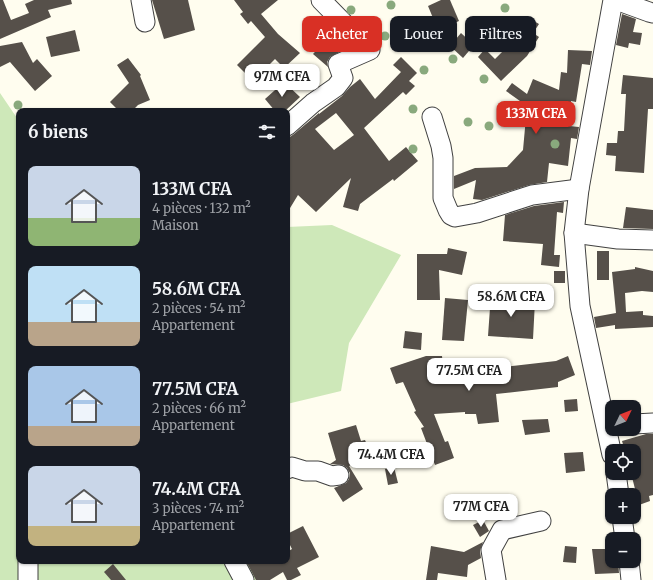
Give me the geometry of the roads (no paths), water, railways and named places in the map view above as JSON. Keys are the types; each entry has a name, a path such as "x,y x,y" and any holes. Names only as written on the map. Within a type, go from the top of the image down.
{"street":[{"path":"142,0 145,22"},
{"path":"290,124 339,83 342,78 338,64 370,50 321,0"},
{"path":"605,409 580,306 574,234 579,189 612,0"},
{"path":"616,0 653,13"},
{"path":"432,117 443,158 443,198 451,215 456,217 477,214 532,195 579,189"},
{"path":"574,234 618,239 653,240"},
{"path":"641,424 653,423"},
{"path":"290,467 305,471 318,471 332,476 338,475"},
{"path":"496,580 491,550 502,530 541,521"},
{"path":"28,564 28,580"},
{"path":"236,564 244,580"},
{"path":"630,568 631,580"}]}
